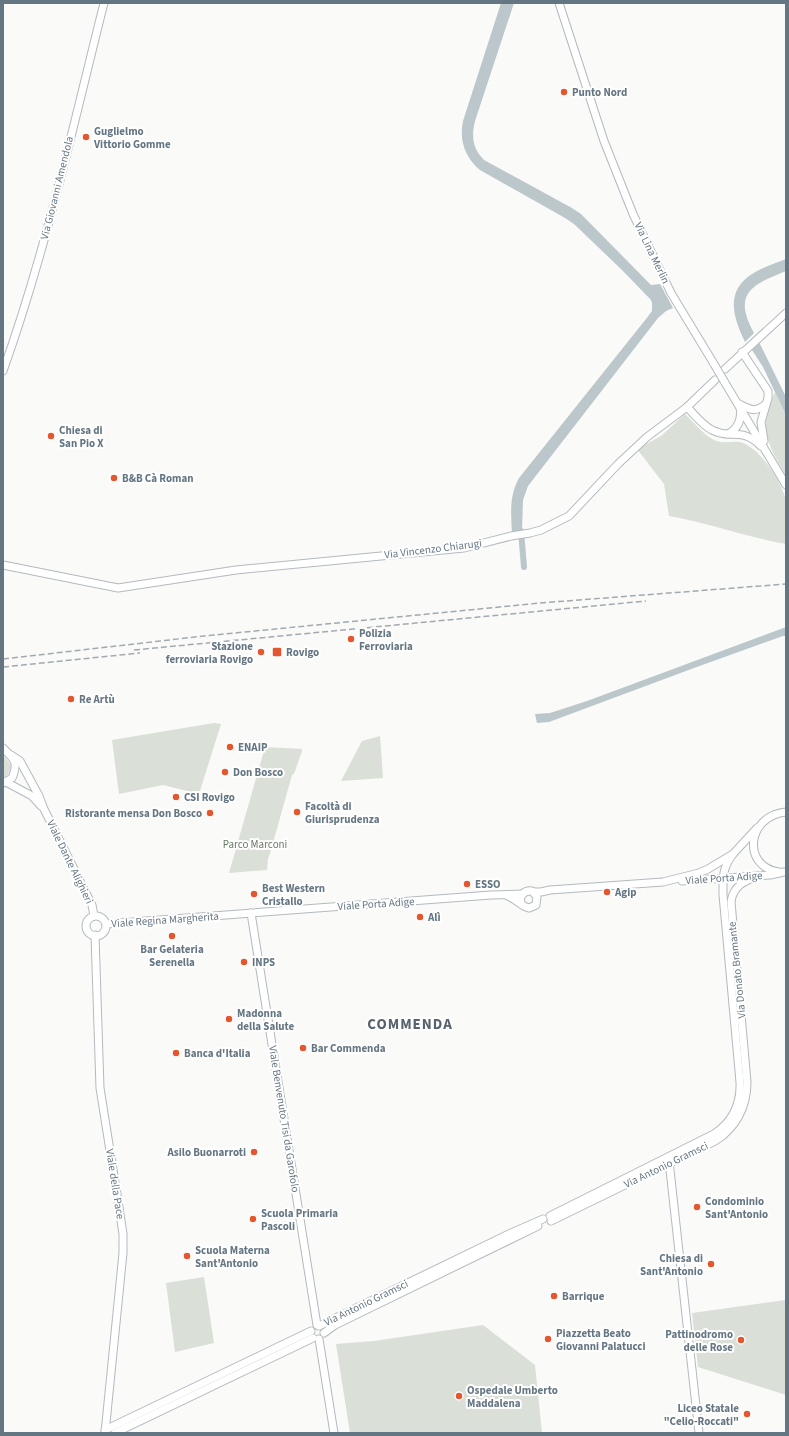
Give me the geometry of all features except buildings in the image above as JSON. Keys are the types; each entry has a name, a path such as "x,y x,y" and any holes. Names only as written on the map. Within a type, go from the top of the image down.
{"street":[{"name":"Via Giovanni Amendola","path":"3,371 29,295 104,3"},
{"name":"Via Lina Merlin","path":"559,3 604,141 633,214 672,293 786,484"},
{"path":"725,369 786,313"},
{"path":"742,352 768,391 768,398 761,422 761,431 769,455"},
{"name":"Via Vincenzo Chiarugi","path":"3,565 118,588 236,570 464,548 511,536 530,533 541,530 569,516 618,464 647,437 687,407 715,380"},
{"path":"728,434 735,430 738,425 740,419 739,404 756,410 761,409 766,404"},
{"path":"687,407 712,431 722,434 739,434 749,436 755,440 769,455"},
{"name":"Viale Dante Alighieri","path":"3,748 10,755 20,761 39,796 92,905 94,916"},
{"path":"5,782 12,778 16,767 16,762 10,755"},
{"path":"5,782 32,796 44,809"},
{"name":"Viale Porta Adige","path":"663,882 699,873 708,869 732,854 760,824 770,817 786,812"},
{"name":"Viale Porta Adige","path":"757,828 754,837 754,847 760,861 771,870 785,872"},
{"path":"722,895 725,865 732,854"},
{"name":"Viale Porta Adige","path":"225,915 502,894 523,894 529,891 541,892 550,890 663,882 713,880 785,872"},
{"name":"Via Donato Bramante","path":"747,1078 730,902 733,892 738,885 758,876"},
{"path":"713,880 722,895"},
{"name":"Viale Porta Adige","path":"502,894 521,903 524,907 529,908 534,906 537,902 555,890"},
{"path":"534,892 537,897 537,902"},
{"path":"521,903 520,900 523,894"},
{"name":"Via Donato Bramante","path":"722,895 740,1082"},
{"name":"Viale Benvenuto Tisi da Garofolo","path":"250,913 318,1325"},
{"name":"Viale Regina Margherita","path":"106,924 225,915"},
{"path":"94,916 100,917 106,924 103,933 98,936 95,936 89,932 86,926 87,921 94,916"},
{"name":"Viale della Pace","path":"95,936 100,1088 123,1234 123,1253 105,1432"},
{"name":"Via Antonio Gramsci","path":"324,1333 342,1321 547,1220 669,1161 719,1139 732,1128 738,1118 745,1101 747,1078"},
{"name":"Via Antonio Gramsci","path":"669,1161 714,1134 725,1125 736,1108 740,1094 740,1082"},
{"path":"669,1161 699,1433"},
{"name":"Via Antonio Gramsci","path":"318,1325 490,1243 547,1220"},
{"path":"115,1433 314,1336 322,1336 324,1333 323,1328 318,1325 312,1327 314,1336 334,1433"},
{"name":"Via Antonio Gramsci","path":"105,1432 314,1336"}],"green space":[{"path":"775,392 786,415 786,476 774,455 767,436 767,416"},
{"path":"685,414 702,431 716,441 740,442 750,447 757,452 770,468 784,493 786,501 786,544 669,516 664,484 637,449 661,436"},
{"path":"214,723 221,724 199,794 163,785 119,794 112,740"},
{"path":"380,736 383,778 341,781 362,741"},
{"name":"Parco Marconi","path":"265,747 302,749 302,751 294,774 292,775 268,859 267,870 229,873"},
{"path":"3,755 11,765 7,775 3,777"},
{"path":"204,1277 214,1343 175,1352 166,1283"},
{"name":"Pattinodromo delle Rose","path":"786,1300 786,1395 698,1367 692,1313"},
{"path":"483,1325 535,1365 542,1433 350,1433 336,1344 374,1341"}],"shaded area":[{"path":"501,3 514,3 475,121 473,137 477,152 484,160 581,214 651,285 660,284 673,308 666,311 658,318 528,486 523,500 522,531 512,534 512,498 519,478 646,319 652,311 652,303 651,300 622,270 574,224 480,170 470,160 464,148 462,135 463,121"},
{"path":"786,259 786,271 755,286 745,299 745,308 754,333 745,342 735,316 734,299 737,291 741,283 753,273"},
{"path":"759,342 786,397 786,415 763,367 752,350"},
{"path":"786,627 786,636 694,668 549,722 537,723 535,714 550,713 587,701"}],"waterway":[{"path":"521,531 524,567"}],"railway":[{"path":"3,659 204,636 540,603 786,584"},
{"path":"134,650 646,601"},
{"path":"3,667 140,653"}],"place":[{"name":"Punto Nord","path":"564,92"},
{"name":"Guglielmo Vittorio Gomme","path":"86,137"},
{"name":"Chiesa di San Pio X","path":"51,436"},
{"name":"B&B Cà Roman","path":"114,478"},
{"name":"Polizia Ferroviaria","path":"351,639"},
{"name":"Stazione ferroviaria Rovigo","path":"261,652"},
{"name":"Rovigo","path":"277,652"},
{"name":"Re Artù","path":"71,699"},
{"name":"ENAIP","path":"230,747"},
{"name":"Don Bosco","path":"225,772"},
{"name":"CSI Rovigo","path":"176,797"},
{"name":"Facoltà di Giurisprudenza","path":"297,812"},
{"name":"Ristorante mensa Don Bosco","path":"210,813"},
{"name":"ESSO","path":"467,884"},
{"name":"Agip","path":"607,892"},
{"name":"Best Western Cristallo","path":"254,894"},
{"name":"Alì","path":"420,917"},
{"name":"Bar Gelateria Serenella","path":"172,936"},
{"name":"INPS","path":"244,962"},
{"name":"Madonna della Salute","path":"229,1019"},
{"name":"Bar Commenda","path":"303,1048"},
{"name":"Banca d'Italia","path":"176,1053"},
{"name":"Asilo Buonarroti","path":"254,1152"},
{"name":"Condominio Sant'Antonio","path":"697,1207"},
{"name":"Scuola Primaria Pascoli","path":"253,1219"},
{"name":"Scuola Materna Sant'Antonio","path":"187,1256"},
{"name":"Chiesa di Sant'Antonio","path":"711,1264"},
{"name":"Barrique","path":"554,1296"},
{"name":"Piazzetta Beato Giovanni Palatucci","path":"548,1339"},
{"name":"Pattinodromo delle Rose","path":"741,1340"},
{"name":"Ospedale Umberto Maddalena","path":"459,1396"},
{"name":"Liceo Statale \"Celio-Roccati\"","path":"747,1414"}],"district":[{"name":"COMMENDA","path":"410,1024"}]}
